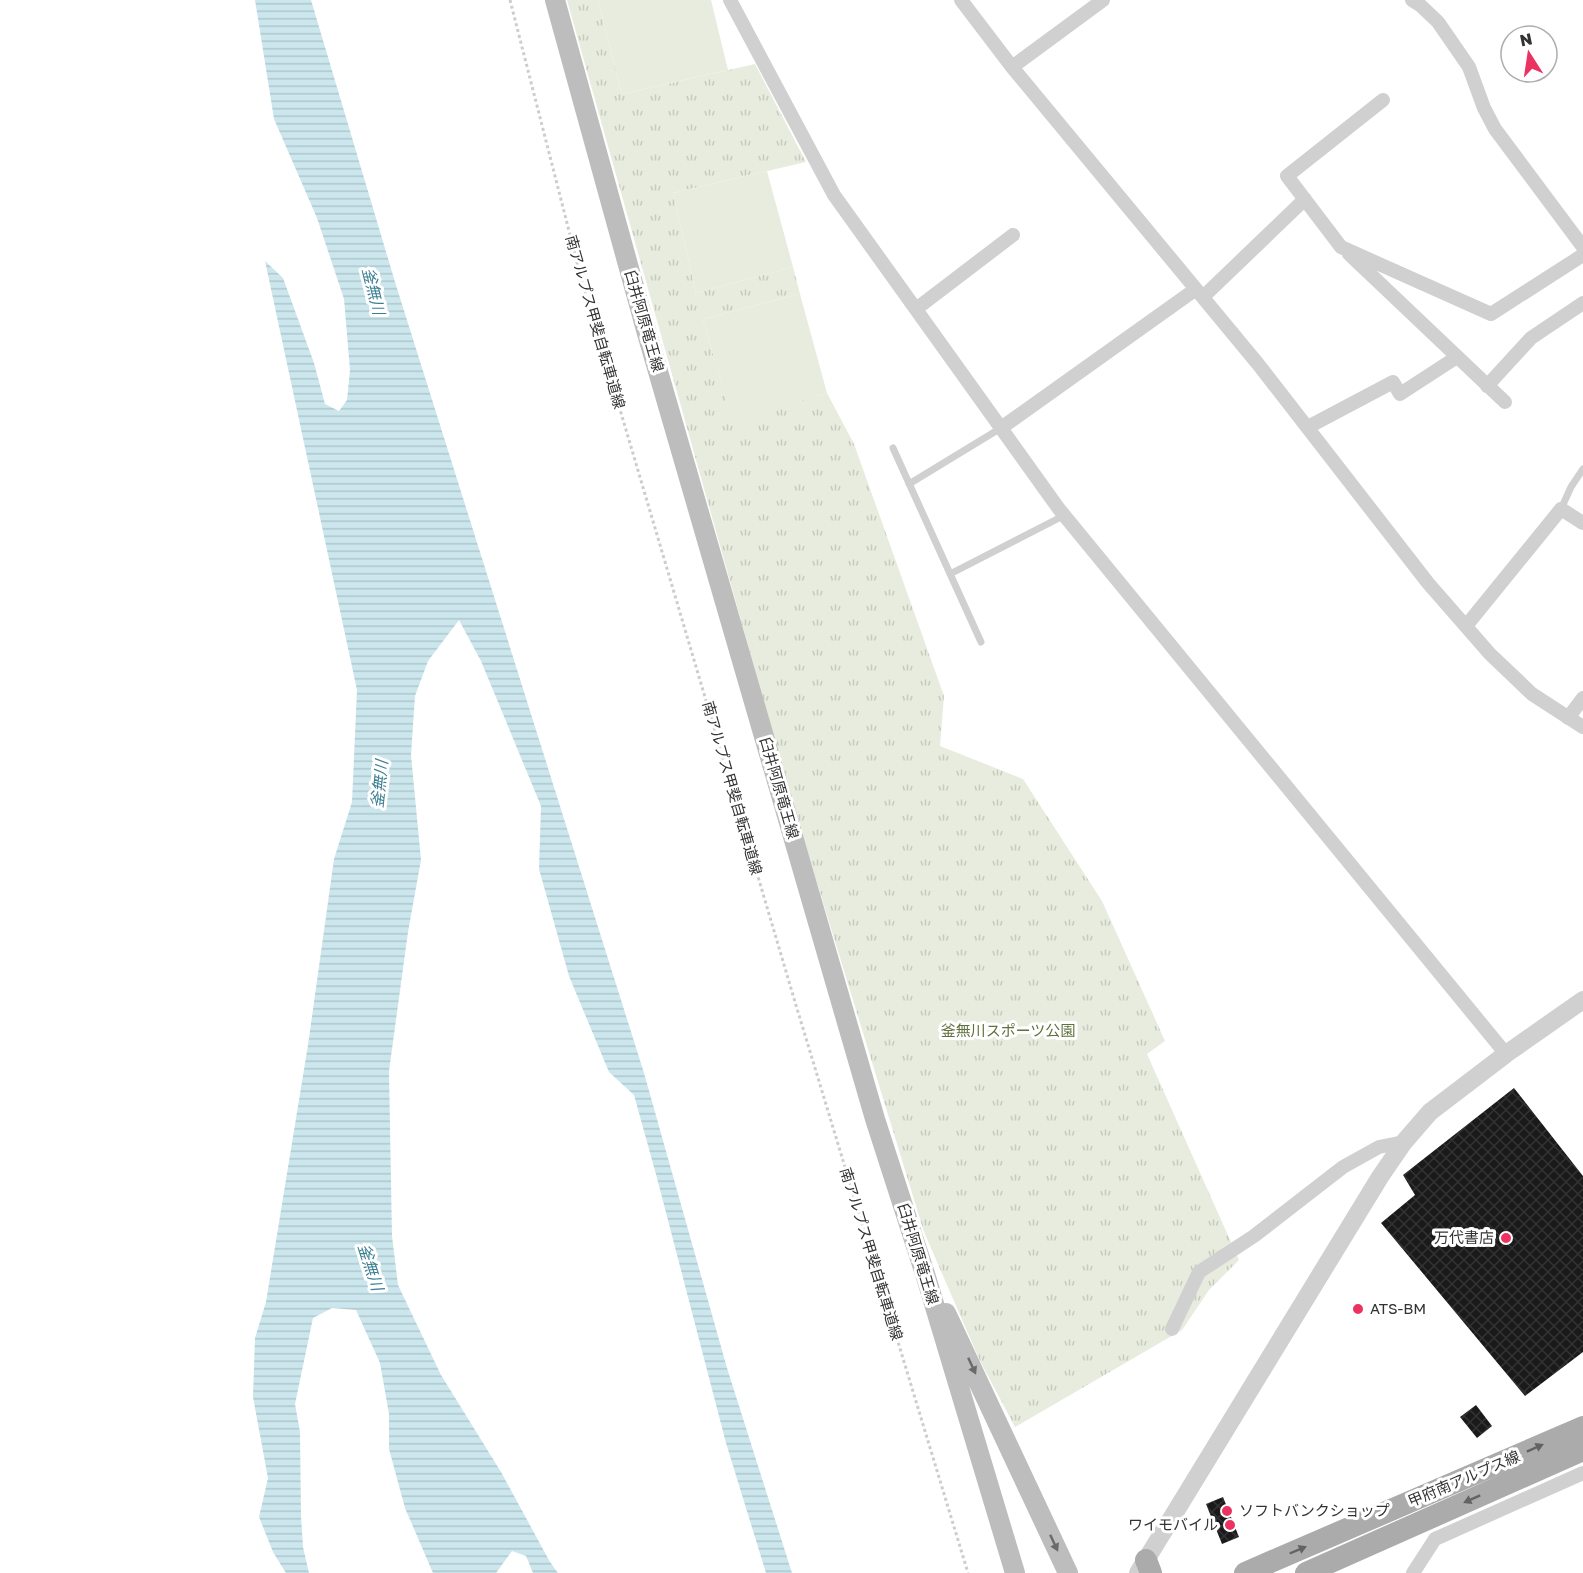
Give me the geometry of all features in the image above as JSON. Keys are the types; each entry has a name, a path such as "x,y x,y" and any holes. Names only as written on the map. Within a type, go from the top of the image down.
{"main road":[{"name":"臼井阿原竜王線","path":"555,0 646,330 770,760 875,1119 926,1277 1015,1573"},
{"path":"926,1277 952,1324 1068,1573"},
{"name":"甲府南アルプス線","path":"1245,1573 1583,1427"},
{"name":"甲府南アルプス線","path":"1306,1573 1583,1450"}],"street":[{"path":"730,0 834,195 1065,516 1506,1054"},
{"path":"961,0 1012,67 1308,428 1428,584 1490,654 1532,693 1583,727"},
{"path":"1012,67 1103,0"},
{"path":"1412,0 1432,6 1438,21 1469,67 1484,108 1496,129 1583,247"},
{"path":"1383,100 1287,176 1341,247 1505,402"},
{"path":"1001,428 1199,293 1305,200"},
{"path":"916,309 1013,235"},
{"path":"1341,247 1491,314 1583,255"},
{"path":"1488,386 1531,338 1583,303"},
{"path":"1308,428 1393,382 1400,394 1457,357"},
{"path":"1466,626 1561,509 1583,523"},
{"path":"1568,718 1583,698"},
{"path":"1145,1569 1367,1197 1404,1142 1430,1112 1506,1054 1583,1000"},
{"path":"1172,1329 1199,1272 1254,1236 1343,1167 1379,1147 1404,1142"},
{"path":"1413,1573 1435,1539 1583,1473"}],"lane":[{"path":"909,484 1001,428"},
{"path":"893,448 981,642"},
{"path":"1561,509 1571,487 1583,469"},
{"path":"950,574 1065,516"}],"path":[{"name":"南アルプス甲斐自転車道線","path":"510,0 584,286 795,1002 968,1573"}],"green space":[{"name":"釜無川スポーツ公園","path":"567,0 598,0 622,94 755,64 806,162 673,193 696,293 793,267 800,294 703,319 732,420 827,393 854,444 944,696 940,746 1023,779 1102,901 1165,1041 1147,1054 1239,1260 1209,1290 1182,1330 1015,1427 980,1361 924,1232 788,788"},
{"path":"598,0 711,0 728,70 622,94"},
{"path":"767,171 793,267 696,293 673,193"},
{"path":"800,294 827,393 732,421 703,319"}],"water":[{"name":"釜無川","path":"255,0 311,0 395,282 644,1073 727,1368 792,1573 766,1573 726,1443 634,1095 609,1072 569,976 539,869 541,806 481,661 459,620 428,661 415,696 411,755 421,860 408,932 389,1071 392,1236 398,1285 441,1375 501,1472 558,1573 533,1573 526,1556 512,1551 496,1573 433,1573 405,1508 389,1449 389,1414 380,1363 356,1310 332,1308 313,1318 295,1404 300,1432 303,1547 309,1573 286,1573 273,1552 259,1517 268,1478 253,1397 255,1338 266,1302 308,1045 334,859 352,802 357,690 265,261 283,278 314,363 325,404 339,411 347,400 350,370 344,299 317,218 274,119"}],"building":[{"path":"1514,1088 1583,1176 1583,1352 1525,1396 1381,1223 1415,1195 1403,1175"},
{"path":"1476,1405 1492,1426 1477,1438 1460,1417"},
{"path":"1223,1497 1239,1537 1222,1544 1206,1504"}],"place":[{"name":"万代書店","path":"1506,1238"},
{"name":"ATS-BM","path":"1358,1309"},
{"name":"ソフトバンクショップ","path":"1227,1511"},
{"name":"ワイモバイル","path":"1230,1525"}]}
